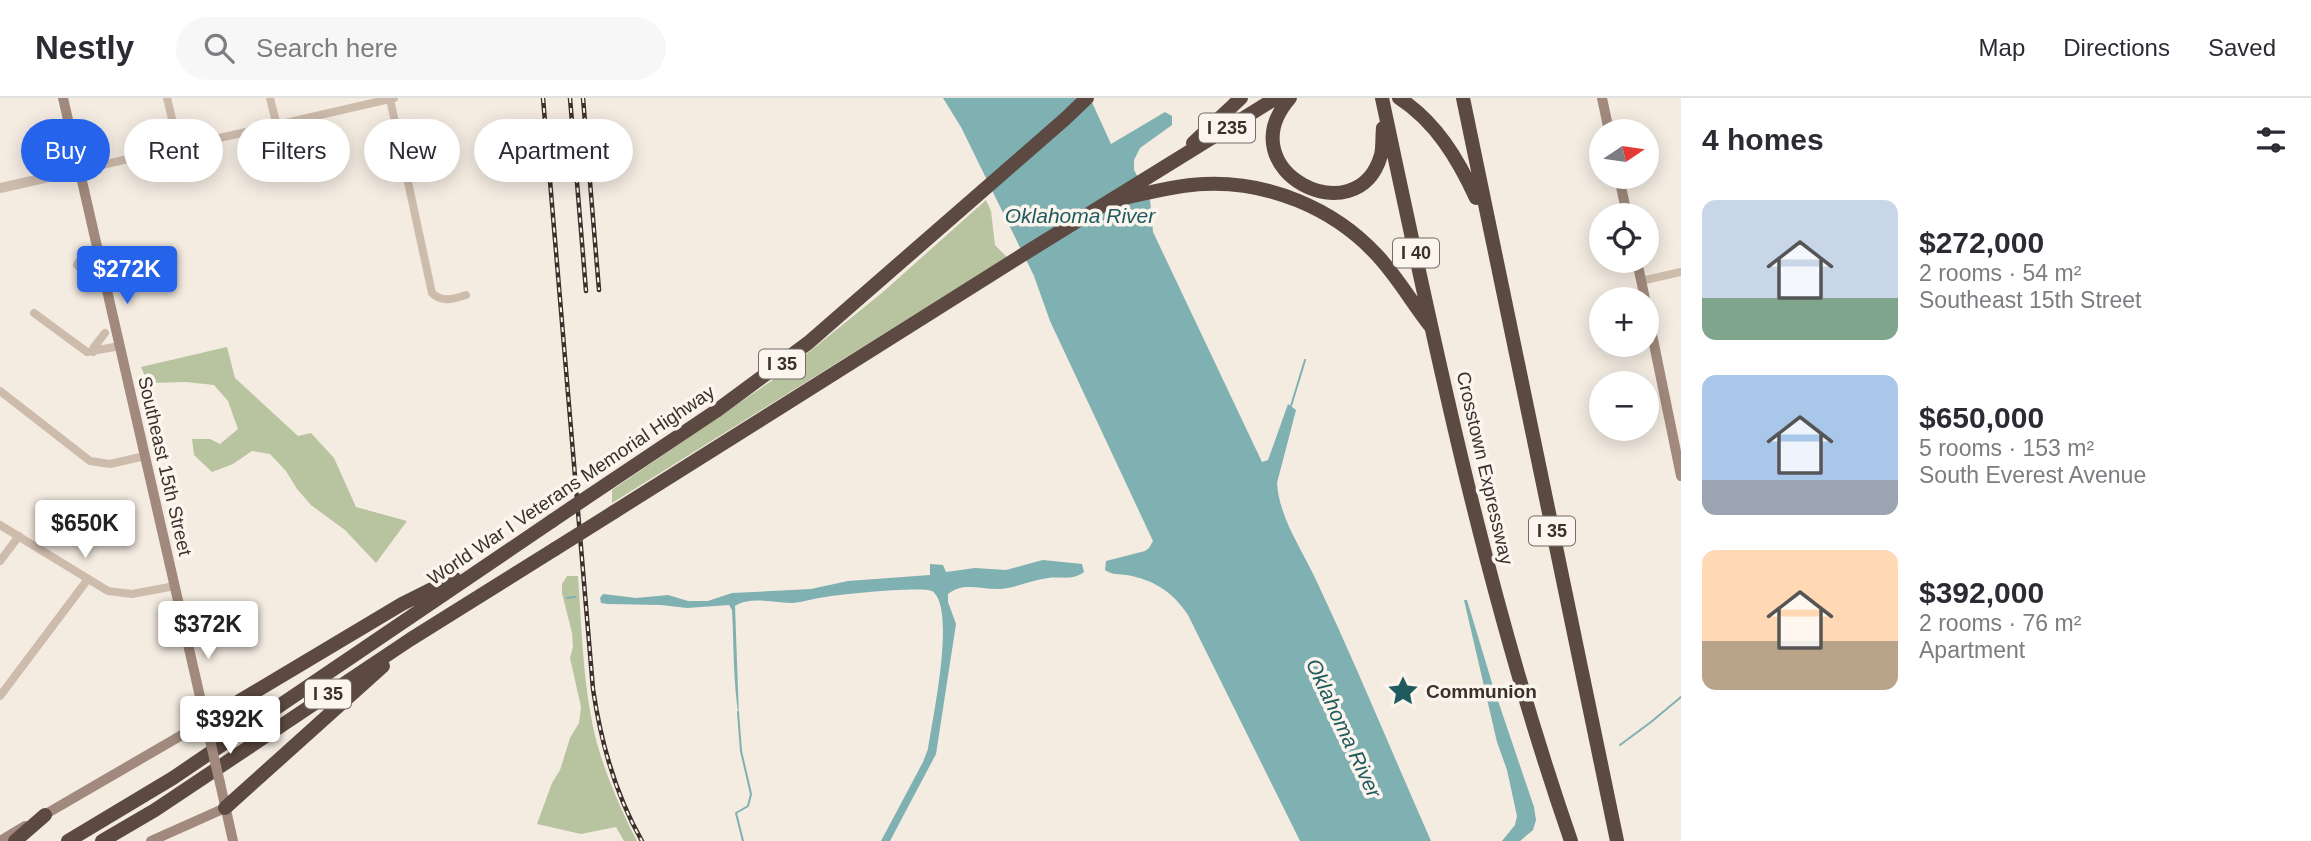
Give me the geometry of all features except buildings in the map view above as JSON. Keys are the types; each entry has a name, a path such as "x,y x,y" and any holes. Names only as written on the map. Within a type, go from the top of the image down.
{"highway":[{"path":"1065,119 1087,98"},
{"name":"I 35","path":"1065,119 1101,98"},
{"path":"1180,157 1210,125 1241,98"},
{"name":"I 235","path":"1108,201 1276,98"},
{"path":"1290,98 1277,117 1274,145 1281,166 1299,183 1322,192 1346,190 1369,176 1382,152 1383,104"},
{"name":"I 35","path":"1399,98 1424,117 1446,143 1464,172 1488,222 1617,841"},
{"path":"1463,98 1488,222"},
{"path":"1472,98 1474,160"},
{"name":"Crosstown Expressway","path":"1383,104 1498,607 1571,841"},
{"name":"World War I Veterans Memorial Highway","path":"68,841 173,778 782,364 843,314 1065,119"},
{"name":"I 35","path":"102,841 155,810 411,639 1108,201 1204,184 1238,185 1283,194 1320,211 1352,232 1379,257 1433,331"},
{"path":"206,721 402,604 508,551"},
{"path":"225,808 411,639"},
{"path":"15,841 45,815"}],"main road":[{"name":"Southeast 15th Street","path":"63,98 68,119"},
{"path":"1602,98 1606,119"},
{"name":"Southeast 15th Street","path":"83,182 233,841"},
{"path":"1639,273 1642,287"},
{"path":"1657,357 1681,476"},
{"path":"0,841 206,721"},
{"path":"151,841 225,808"}],"street":[{"path":"167,98 172,119"},
{"path":"270,98 275,119"},
{"path":"301,119 375,100 392,99 432,293 437,298 446,300 466,295"},
{"path":"0,188 27,182"},
{"path":"99,250 85,253 77,265 90,276 104,273"},
{"path":"1641,281 1681,272"},
{"path":"34,313 81,349 93,352 120,346"},
{"path":"93,352 105,333"},
{"path":"0,391 90,461 110,464 145,456"},
{"path":"0,525 107,591 125,594 175,586"},
{"path":"0,561 19,536"},
{"path":"0,696 88,579"}],"green space":[{"path":"986,200 991,211 995,245 1007,257 612,503 612,490 783,373 883,292"},
{"path":"227,347 235,378 298,436 311,433 334,458 356,507 407,521 376,563 345,530 311,505 270,454 252,451 233,464 212,472 194,455 192,439 210,439 220,444 238,429 228,401 214,385 186,382 148,383 141,367"},
{"path":"567,576 578,576 586,683 598,747 615,795 637,841 624,841 616,827 581,834 537,824 552,783 560,770 570,738 579,723 581,707 570,658 573,647 572,633 562,593 562,584"}],"water":[{"name":"Oklahoma River","path":"943,98 1090,98 1111,144 1165,112 1172,116 1172,125 1140,148 1134,160 1134,170 1150,200 1153,232 1262,462 1268,460 1288,404 1296,410 1277,483 1282,509 1346,646 1431,841 1300,841 1188,615 1169,594 1154,584 1105,570 1106,561 1145,551 1153,541 1050,321 1034,276 961,127"},
{"path":"1043,560 1082,564 1084,572 1066,578 1042,579 1006,588 960,588 948,594 956,624 936,754 890,841 881,841 923,762 934,715 943,641 939,601 932,591 881,591 793,603 748,601 735,606 739,718 732,610 729,605 687,608 608,604 601,603 600,598 603,594 636,598 668,595 688,601 708,601 732,593 811,589 848,581 930,575 930,564 943,565 946,572 975,568 1006,570"},
{"path":"1464,600 1467,600 1534,807 1536,820 1533,830 1520,841 1502,841 1515,825 1517,816"}],"waterway":[{"path":"1291,406 1305,360"},
{"path":"567,598 575,597"},
{"path":"1620,745 1681,697"},
{"path":"738,712 741,751 751,794 748,806 736,813 743,841"}],"railway":[{"path":"543,98 593,689 610,768 642,841"},
{"path":"570,98 586,291"},
{"path":"583,98 599,290"}],"place":[{"name":"Communion","path":"1403,691"}]}
